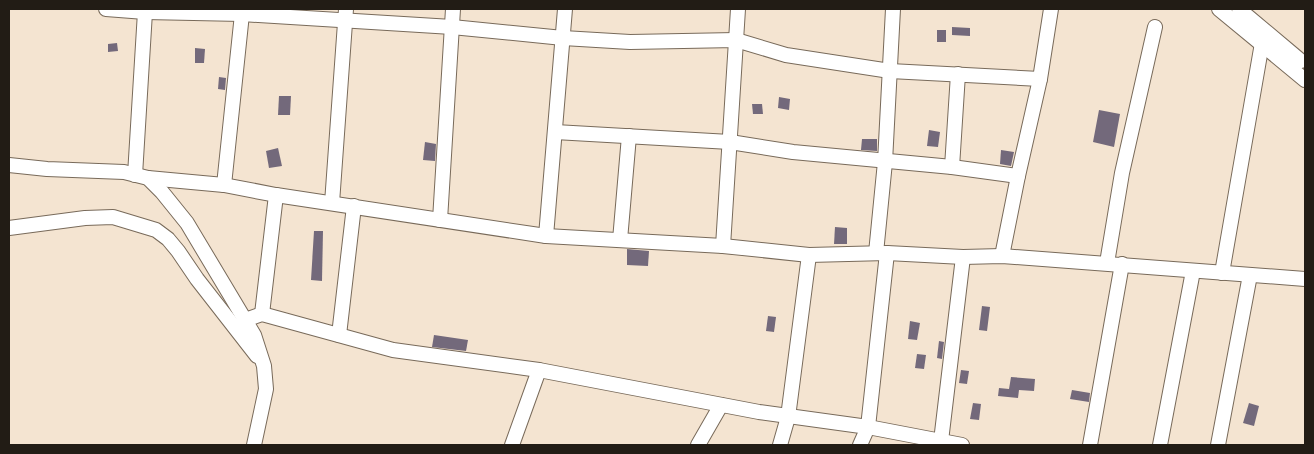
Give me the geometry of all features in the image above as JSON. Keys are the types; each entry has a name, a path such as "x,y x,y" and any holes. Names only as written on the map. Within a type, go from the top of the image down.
{"street":[{"path":"106,9 242,14 346,15 563,38 630,42 736,40 786,55 890,71 1040,79"},
{"path":"440,220 453,9"},
{"path":"546,236 565,9"},
{"path":"723,246 738,9"},
{"path":"860,445 868,427 881,253 893,9"},
{"path":"1002,256 1040,79 1051,9"},
{"path":"1219,9 1251,19 1262,43 1222,273"},
{"path":"1239,9 1299,64 1305,80"},
{"path":"144,10 141,177 187,223 254,335 264,366 266,389 254,445"},
{"path":"224,185 242,14"},
{"path":"332,203 346,15"},
{"path":"1090,445 1115,263 1122,174 1156,27"},
{"path":"1262,43 1299,64"},
{"path":"952,167 958,74"},
{"path":"555,132 730,142 770,150 952,167 1018,176"},
{"path":"620,240 629,136"},
{"path":"9,165 47,169 124,172 141,177 224,185 276,195 546,236 723,246 808,255 881,253 964,257 1002,256 1115,263 1305,279"},
{"path":"262,314 276,195"},
{"path":"339,335 354,206"},
{"path":"9,228 85,218 113,217 156,230 168,239 178,251 197,279 264,366"},
{"path":"780,445 788,417 808,255"},
{"path":"245,320 262,314 393,350 539,370 721,405 788,417 868,427 952,444 964,257"},
{"path":"1160,445 1193,271"},
{"path":"1218,445 1250,275"},
{"path":"517,444 539,370"},
{"path":"698,445 721,405"}],"building":[{"path":"952,27 970,28 970,36 952,35"},
{"path":"937,30 946,30 946,42 937,42"},
{"path":"117,43 118,51 108,52 108,44"},
{"path":"195,48 205,49 204,63 195,63"},
{"path":"219,77 226,78 225,90 218,89"},
{"path":"279,96 291,96 290,115 278,115"},
{"path":"779,97 790,99 789,110 778,108"},
{"path":"752,104 762,104 763,114 753,114"},
{"path":"1099,110 1120,114 1114,147 1093,142"},
{"path":"929,130 940,132 938,147 927,146"},
{"path":"862,139 877,139 877,151 861,150"},
{"path":"425,142 436,144 435,161 423,160"},
{"path":"278,148 282,166 269,168 266,151"},
{"path":"1001,150 1014,152 1011,166 1000,164"},
{"path":"835,227 847,228 847,244 834,244"},
{"path":"314,231 323,231 322,281 311,280"},
{"path":"627,249 649,251 648,266 627,265"},
{"path":"982,306 990,307 987,331 979,330"},
{"path":"768,316 776,317 774,332 766,331"},
{"path":"910,321 920,323 917,340 908,339"},
{"path":"434,335 468,340 466,351 432,347"},
{"path":"939,341 944,342 942,359 937,358"},
{"path":"917,354 926,355 924,369 915,368"},
{"path":"961,370 969,371 967,384 959,383"},
{"path":"1011,377 1035,379 1034,391 1019,390 1018,398 998,396 999,388 1009,389"},
{"path":"1072,390 1090,393 1089,402 1070,399"},
{"path":"973,403 981,404 979,420 970,419"},
{"path":"1249,403 1259,406 1254,426 1243,423"}]}
